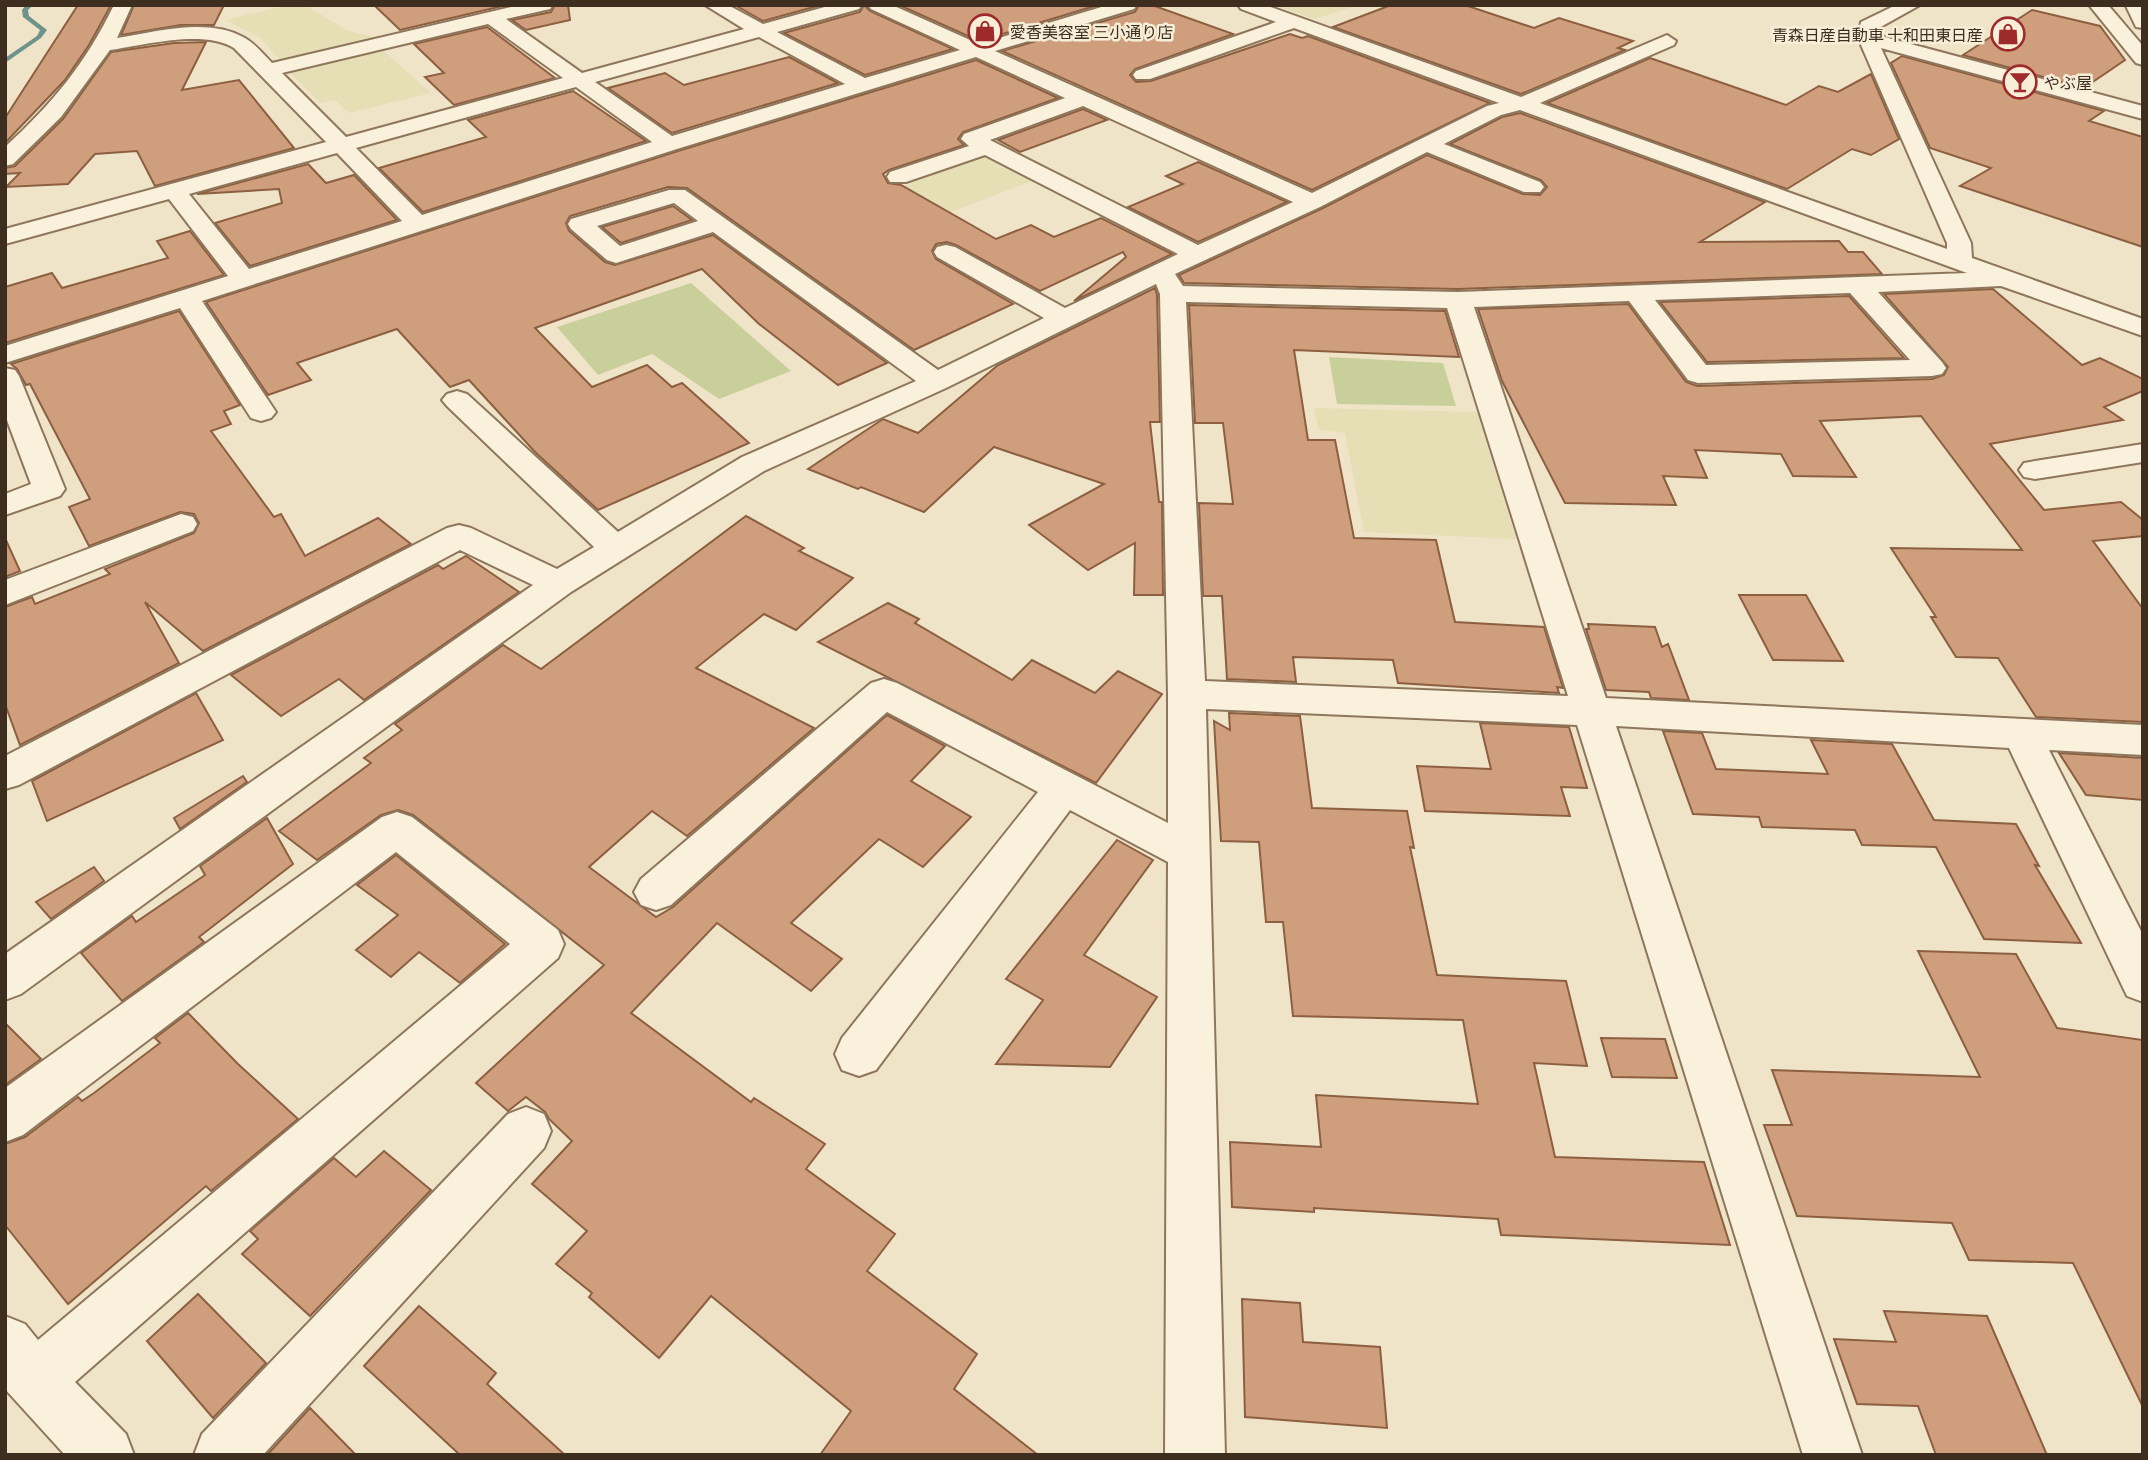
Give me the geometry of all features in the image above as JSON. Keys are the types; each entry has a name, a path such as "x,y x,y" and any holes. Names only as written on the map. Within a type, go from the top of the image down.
{"street":[{"path":"5,159 54,113 104,45 123,5"},
{"path":"268,70 544,5"},
{"path":"714,5 862,85"},
{"path":"5,237 853,5"},
{"path":"877,5 975,52 1312,202"},
{"path":"5,355 668,145 1128,5"},
{"path":"1247,5 2143,328"},
{"path":"1911,5 1868,26 1867,38 1959,243 1959,260"},
{"path":"2098,5 2143,59"},
{"path":"2140,5 2135,6 2143,23"},
{"path":"492,18 668,145"},
{"path":"1143,75 1293,22"},
{"path":"104,45 175,37 216,36 232,39 268,70 418,223"},
{"path":"1867,38 2143,113"},
{"path":"1195,1455 1187,694 1167,284 1197,254 1312,202 1494,110 1521,104 1667,41"},
{"path":"1082,99 972,139 1197,254"},
{"path":"1426,144 1532,187"},
{"path":"898,177 987,146"},
{"path":"174,190 244,279"},
{"path":"715,224 936,382"},
{"path":"946,252 1065,319"},
{"path":"5,981 559,584 615,548 753,464 936,382 1065,319 1167,284 1458,300 2008,279"},
{"path":"1635,292 1698,374 1932,368 1857,285"},
{"path":"186,297 261,412"},
{"path":"1458,300 1833,1455"},
{"path":"5,376 49,489 5,505"},
{"path":"457,400 615,548"},
{"path":"2035,470 2143,453"},
{"path":"5,593 181,524"},
{"path":"5,774 459,537 559,584"},
{"path":"656,892 884,693 1190,854"},
{"path":"1187,694 1591,711 2143,740"},
{"path":"2021,733 2143,982"},
{"path":"859,1054 1065,786"},
{"path":"5,1118 397,830 542,944 20,1362 105,1455"},
{"path":"223,1455 526,1131"}],"shaded area":[{"path":"288,5 306,5 346,30 385,40 283,63 260,38 226,20"},
{"path":"1275,5 1359,5 1314,19"},
{"path":"381,49 431,93 349,113 335,100 320,103 287,70"},
{"path":"986,153 1037,179 879,240 838,212"},
{"path":"1314,408 1477,412 1516,539 1364,532 1345,433 1319,430"}],"green space":[{"path":"691,283 791,371 719,399 652,354 598,375 557,327"},
{"path":"1329,357 1443,363 1456,406 1337,404"}],"building":[{"path":"78,5 111,5 89,45 65,80 5,143 5,118"},
{"path":"134,5 224,5 214,25 181,25 121,35"},
{"path":"374,5 507,5 400,30"},
{"path":"555,5 568,5 570,20 526,30 512,20 551,12"},
{"path":"735,5 821,5 763,21"},
{"path":"864,5 870,11 953,49 865,75 784,33 860,12"},
{"path":"899,5 1098,5 979,41"},
{"path":"1139,5 1152,5 1233,34 1135,69 1130,75 1136,82 1151,81 1290,34 1302,38 1308,36 1490,103 1312,190 1002,51 1135,12"},
{"path":"1391,5 1465,5 1534,28 1559,18 1633,41 1618,48 1625,50 1521,94 1333,27"},
{"path":"2032,10 2100,26 2125,60 2084,88 1963,55"},
{"path":"487,27 555,78 454,105 425,77 444,73 414,44"},
{"path":"206,42 182,90 239,80 294,148 155,186 137,151 95,154 68,184 6,187 20,173 5,174 5,168 15,166 63,119 111,52 174,43"},
{"path":"1902,56 2104,111 2089,121 2143,137 2143,247 1960,186 1991,168 1930,148 1891,63"},
{"path":"789,57 838,83 672,133 608,88 665,73 684,85"},
{"path":"1650,58 1786,105 1819,86 1838,92 1871,74 1899,139 1871,155 1852,149 1787,189 1547,103"},
{"path":"976,60 1058,98 963,132 958,139 964,145 889,170 883,174 888,183 901,185 996,239 1031,225 1054,237 1101,218 1172,254 1074,301 1126,257 1123,252 1040,291 956,245 947,242 936,244 932,251 936,259 1013,304 914,350 687,188 668,187 570,216 566,223 569,231 605,262 615,265 713,235 887,363 838,385 759,324 702,269 535,328 592,387 647,365 672,387 682,383 749,443 598,510 535,452 469,380 450,387 397,329 297,363 311,380 268,395 206,302 678,151"},
{"path":"573,91 646,141 423,212 379,168 486,137 468,120"},
{"path":"1083,109 1107,120 1020,152 998,140"},
{"path":"1520,113 1765,202 1700,242 1839,241 1848,252 1863,252 1882,274 1458,289 1184,283 1179,275 1321,209 1427,155 1523,194 1540,195 1547,187 1541,180 1450,144 1502,117"},
{"path":"1198,162 1287,202 1198,242 1128,207 1183,184 1166,176"},
{"path":"308,164 326,183 354,175 397,220 250,266 215,223 282,203 279,189 197,194"},
{"path":"673,206 692,220 621,243 602,227"},
{"path":"190,231 224,275 5,343 5,287 52,273 62,288 168,258 157,241"},
{"path":"1155,288 1160,422 1150,422 1159,502 1162,502 1163,595 1134,595 1135,543 1088,570 1029,525 1104,484 994,447 924,512 808,469 883,419 918,433 998,365"},
{"path":"1993,289 2082,365 2100,358 2143,379 2143,391 2104,407 2123,420 1990,444 2044,510 2121,502 2143,520 2143,536 2093,541 2143,609 2143,722 2036,717 1998,658 1956,657 1931,617 1936,617 1891,548 2022,550 1921,416 1820,421 1856,477 1793,476 1781,454 1695,450 1707,478 1663,476 1676,505 1565,503 1502,381 1478,309 1628,304 1686,382 1697,386 1932,379 1944,375 1948,367 1884,294"},
{"path":"1849,296 1904,358 1707,362 1660,302"},
{"path":"1189,305 1445,311 1459,357 1294,350 1308,440 1335,440 1354,538 1436,540 1455,622 1544,627 1563,688 1557,687 1559,693 1398,683 1393,660 1293,657 1296,682 1227,679 1222,596 1203,596 1199,503 1233,504 1223,423 1195,423"},
{"path":"179,311 240,405 224,411 231,424 211,431 274,517 281,514 305,556 378,518 411,544 203,651 145,602 179,663 20,745 5,704 5,607 32,597 35,604 110,574 105,569 194,533 199,523 194,514 180,512 89,546 69,507 90,499 30,384 26,385 11,364"},
{"path":"746,516 804,548 799,551 853,578 796,630 764,614 696,668 814,728 687,836 652,811 589,867 656,917 673,907 887,715 945,746 911,781 971,817 923,867 879,839 791,923 842,959 811,991 717,923 631,1013 751,1102 754,1098 825,1144 806,1169 895,1234 867,1271 977,1354 954,1389 1038,1455 820,1455 851,1411 711,1296 659,1358 589,1297 592,1293 556,1264 587,1231 532,1184 572,1141 545,1112 526,1097 508,1111 476,1083 604,965 413,815 398,810 381,815 317,860 279,831 371,763 364,758 402,730 395,724 503,645 541,669"},
{"path":"5,538 20,571 5,577"},
{"path":"466,556 519,592 364,700 339,679 281,716 231,675 438,565 443,569"},
{"path":"1739,595 1806,595 1843,661 1773,660"},
{"path":"888,603 919,619 915,623 1012,680 1032,660 1095,693 1118,671 1162,694 1096,783 818,642"},
{"path":"1588,624 1655,627 1662,647 1668,644 1689,700 1651,698 1649,692 1606,690 1586,629 1589,629"},
{"path":"196,693 223,740 47,821 32,781"},
{"path":"1229,713 1300,716 1312,808 1407,811 1414,848 1410,847 1437,975 1566,981 1587,1066 1534,1063 1555,1157 1704,1162 1730,1245 1501,1235 1498,1219 1314,1208 1314,1212 1232,1207 1230,1142 1321,1147 1316,1095 1478,1104 1463,1020 1293,1016 1283,922 1266,922 1259,842 1221,841 1214,721 1230,730"},
{"path":"1480,723 1569,727 1587,788 1561,787 1570,816 1425,811 1417,766 1491,769"},
{"path":"1663,731 1702,733 1716,769 1828,774 1811,740 1892,744 1934,820 2016,824 2039,866 2035,865 2081,943 1984,939 1936,847 1862,845 1855,830 1762,827 1759,817 1693,814"},
{"path":"2059,753 2143,758 2143,800 2086,795"},
{"path":"243,776 247,782 180,829 174,818"},
{"path":"267,818 293,864 199,937 204,942 122,1001 81,953 132,916 136,922 205,875 200,866"},
{"path":"1117,840 1153,860 1084,955 1157,997 1110,1067 996,1064 1043,1000 1006,979"},
{"path":"396,855 505,944 460,983 419,952 391,977 356,950 398,915 357,885"},
{"path":"94,867 104,881 51,919 36,902"},
{"path":"1918,951 2016,954 2057,1028 2143,1040 2143,1407 2073,1263 1969,1260 1952,1223 1797,1216 1764,1125 1792,1125 1772,1070 1980,1077"},
{"path":"188,1013 298,1119 211,1191 206,1186 68,1304 5,1225 5,1144 25,1137 78,1097 82,1101 94,1093 160,1043 155,1038"},
{"path":"5,1023 41,1059 5,1085"},
{"path":"1601,1038 1665,1039 1677,1078 1612,1077"},
{"path":"384,1151 431,1190 310,1316 242,1254 258,1239 250,1231 334,1158 356,1177"},
{"path":"198,1294 266,1363 213,1418 147,1341"},
{"path":"1242,1299 1300,1303 1303,1342 1380,1347 1387,1428 1245,1417"},
{"path":"419,1306 496,1373 487,1384 565,1455 460,1455 364,1366"},
{"path":"1884,1311 1987,1316 2047,1455 1936,1455 1918,1406 1857,1404 1834,1339 1896,1342"},
{"path":"310,1408 356,1455 267,1455"}],"waterway":[{"path":"5,61 39,37 44,30 26,17 25,10 30,5"}],"place":[{"name":"愛香美容室 三小通り店","path":"985,31"},
{"name":"青森日産自動車 十和田東日産","path":"2008,34"},
{"name":"やぶ屋","path":"2020,82"}]}
